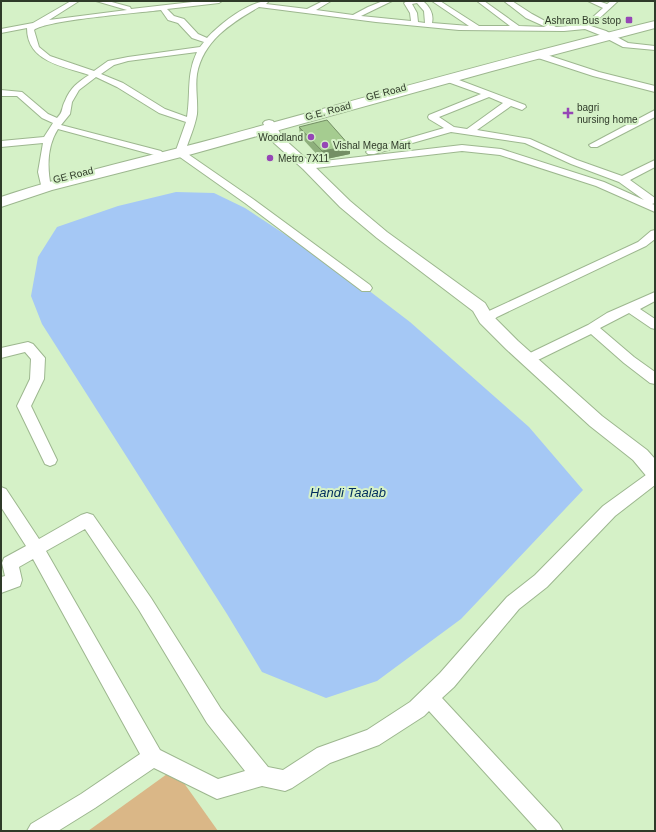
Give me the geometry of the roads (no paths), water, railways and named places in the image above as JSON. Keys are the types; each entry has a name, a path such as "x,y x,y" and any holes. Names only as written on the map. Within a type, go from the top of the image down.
{"main road":[{"name":"GE Road","path":"271,125 606,34 655,19"},
{"name":"G.E. Road","path":"1,202 46,185 538,55 606,34 655,24"},
{"name":"GE Road","path":"1,195 46,185 158,153 181,150"}],"street":[{"path":"76,1 39,22 30,29 35,48 47,58 95,74 120,85 162,111 191,121"},
{"path":"99,1 138,10"},
{"path":"122,6 134,1"},
{"path":"1,31 39,22 219,1"},
{"path":"266,1 242,13 220,29 203,48 196,64 194,74 191,121 188,134 181,150 366,288"},
{"path":"309,11 328,1"},
{"path":"354,17 370,8 389,1"},
{"path":"414,24 415,17 408,3 419,1 426,7 430,18 428,24"},
{"path":"435,1 478,29"},
{"path":"480,1 518,29"},
{"path":"507,1 530,16 557,29"},
{"path":"591,1 608,7"},
{"path":"586,26 614,1"},
{"path":"257,6 414,24 478,29 557,29 586,26 606,34 626,45 655,48"},
{"path":"162,7 171,18 181,21 195,36 209,41"},
{"path":"10,21 39,22"},
{"path":"441,26 449,35"},
{"path":"46,185 43,172 48,140 57,124 66,114 68,102 76,88 112,63 203,48"},
{"path":"538,55 596,74 655,89"},
{"path":"448,79 522,107"},
{"path":"1,93 19,94 57,124 158,153"},
{"path":"489,94 465,106 432,117 451,129 527,141 574,162 623,180 655,204"},
{"path":"470,132 509,103"},
{"path":"594,145 655,113"},
{"path":"271,125 278,140 313,166 345,204 382,235 479,307 594,409 655,457"},
{"path":"335,163 451,129"},
{"path":"1,144 21,141 48,140"},
{"path":"313,166 462,148 501,152 600,184 655,209"},
{"path":"623,180 655,163"},
{"path":"490,317 642,244 655,233"},
{"path":"535,356 592,328 599,322 655,296"},
{"path":"631,308 655,325"},
{"path":"490,317 512,345 596,421 640,455 655,472"},
{"path":"592,328 629,360 655,379"},
{"path":"1,353 28,347 38,358 37,379 24,406 50,460"},
{"path":"1,494 36,548 153,757 217,789 262,776 285,780 324,755 372,738 417,709 447,680 513,603 540,580 609,511 655,476"},
{"path":"1,585 14,580 10,563 86,520 145,604 214,716 262,776"},
{"path":"429,697 552,831"},
{"path":"38,831 88,801 153,757"}],"water":[{"name":"Handi Taalab","path":"176,192 214,193 245,208 359,283 410,322 529,427 583,490 461,619 377,681 326,698 262,672 227,614 42,324 31,296 38,257 57,227 118,206"}],"place":[{"name":"Ashram Bus stop","path":"629,20"},
{"name":"bagri nursing home","path":"568,113"},
{"name":"Woodland","path":"311,137"},
{"name":"Vishal Mega Mart","path":"325,145"},
{"name":"Metro 7X11","path":"270,158"}]}
